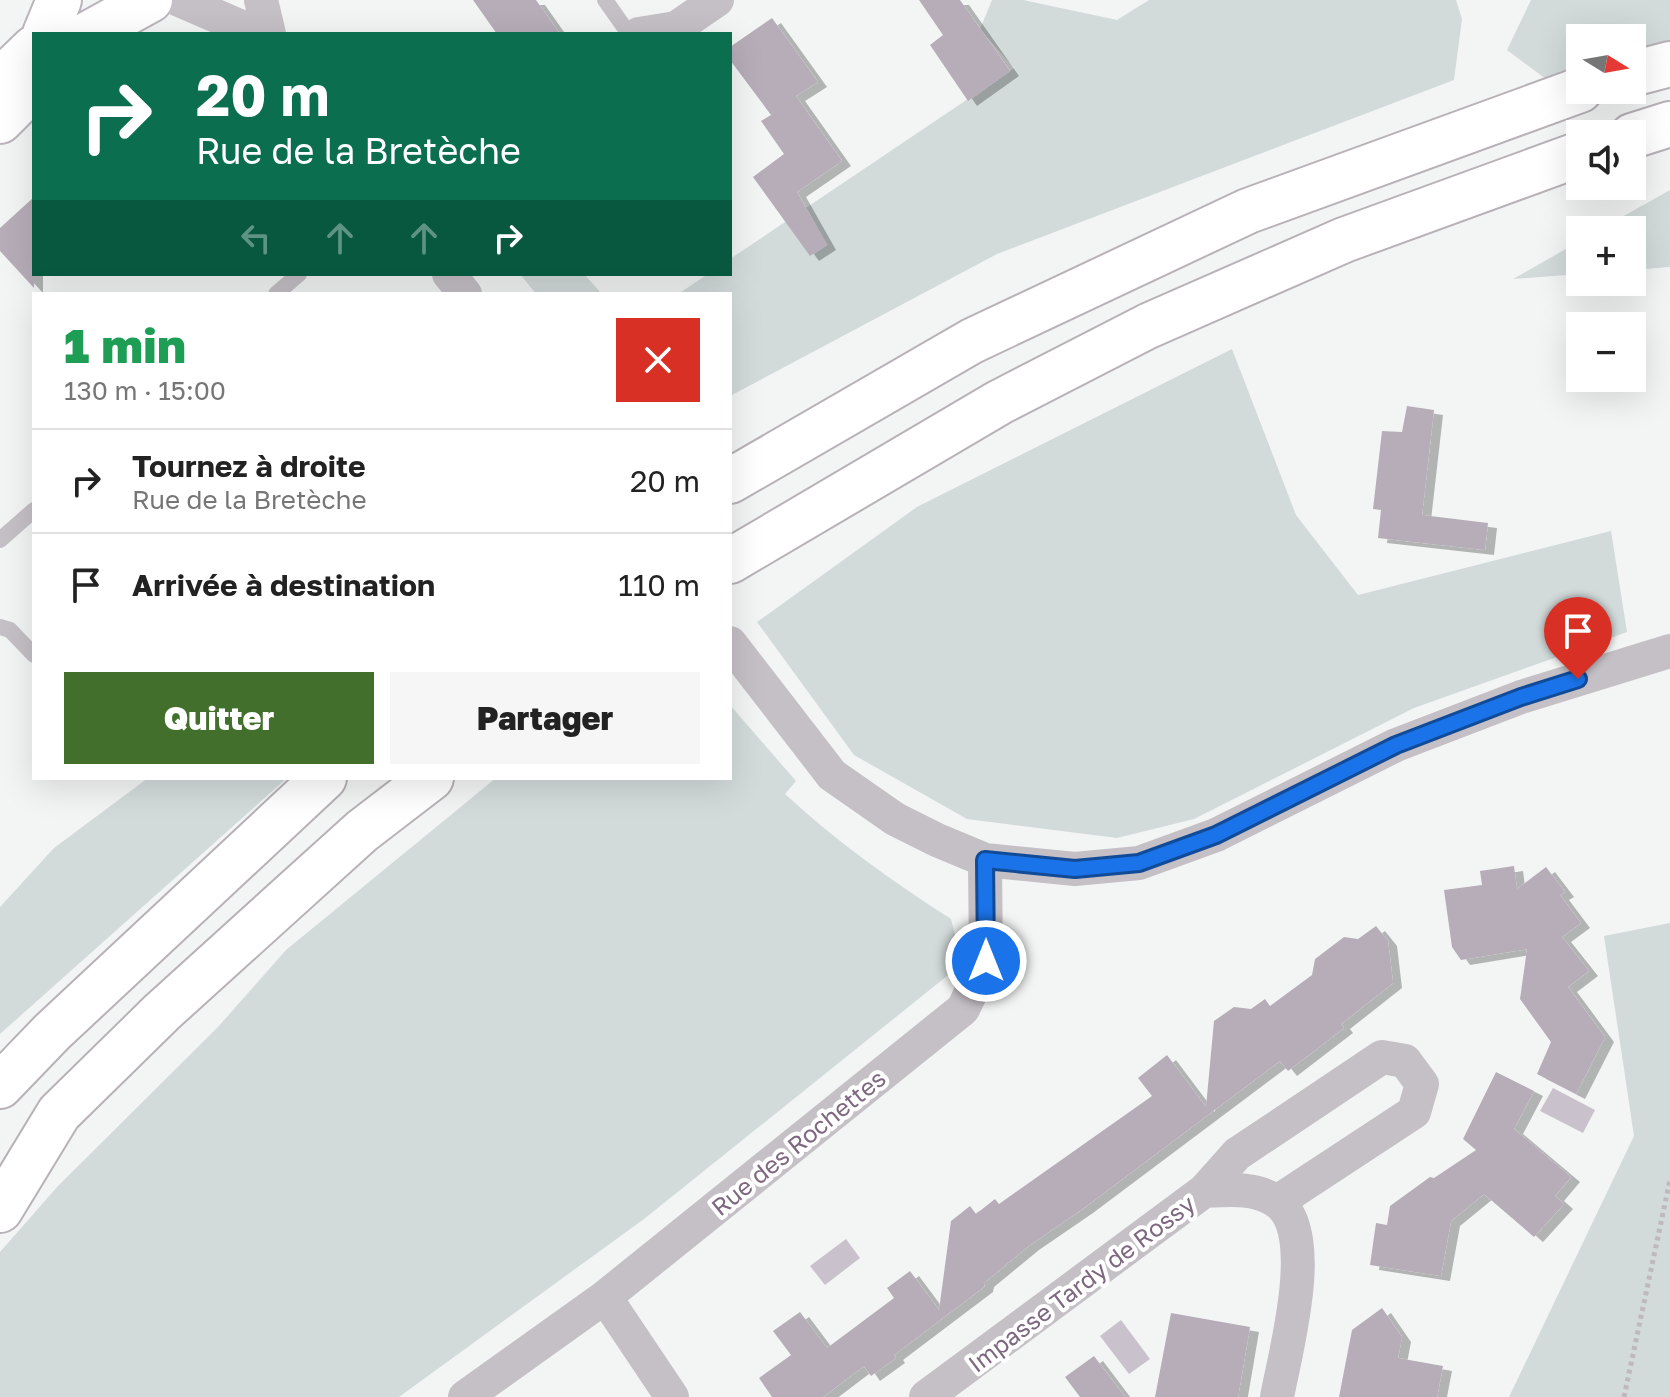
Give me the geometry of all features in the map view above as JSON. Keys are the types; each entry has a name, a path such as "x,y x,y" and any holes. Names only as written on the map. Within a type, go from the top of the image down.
{"main road":[{"path":"46,32 59,0"},
{"path":"92,32 150,0"},
{"path":"0,81 32,50"},
{"path":"1646,70 1670,64"},
{"path":"0,121 32,89"},
{"path":"732,480 972,341 1248,211 1566,95"},
{"path":"1646,132 1670,124"},
{"path":"732,560 1000,402 1148,326 1344,240 1566,159"},
{"path":"0,1086 52,1032 322,780"},
{"path":"0,1178 59,1113 162,1012 362,831 428,780"},
{"path":"0,1210 59,1113"}],"street":[{"path":"179,0 253,32"},
{"path":"261,0 269,32"},
{"path":"651,32 676,28 717,0"},
{"path":"451,276 463,292"},
{"path":"732,646 832,775 895,819 985,860 1075,869 1139,863 1216,835 1396,745 1521,697 1670,651"},
{"name":"Rue des Rochettes","path":"465,1397 605,1297 963,1009 986,961 985,860"},
{"path":"1204,1191 1237,1154 1382,1057 1405,1061 1422,1084 1414,1112 1277,1202 1293,1223 1299,1252 1297,1285 1277,1397"},
{"name":"Impasse Tardy de Rossy","path":"926,1397 1204,1191 1246,1190 1277,1202"},
{"path":"605,1297 672,1397"}],"lane":[{"path":"605,0 628,32"},
{"path":"278,292 297,276"},
{"path":"0,540 32,512"},
{"path":"0,627 10,630 32,653"}],"path":[{"path":"1624,1397 1670,1180"}],"shaded area":[{"path":"992,0 1023,0 1117,20 1149,0 1456,0 1462,19 1454,80 997,254 732,395 732,292 681,292 705,276 732,276 732,258 1014,68 980,29"},
{"path":"1531,0 1670,0 1670,42 1646,49 1646,24 1566,24 1566,73 1546,79 1507,50"},
{"path":"1670,190 1670,267 1646,269 1646,216 1624,216"},
{"path":"1566,249 1566,275 1513,279"},
{"path":"522,276 586,276 600,292 534,292"},
{"path":"1232,349 1296,515 1358,595 1611,531 1627,632 1414,708 1194,819 1117,838 967,819 854,755 757,622 917,507"},
{"path":"732,707 796,781 785,794 865,860 951,919 962,964 644,1219 399,1397 0,1397 0,1252 58,1186 218,1027 286,950 494,780 732,780"},
{"path":"145,780 285,780 0,1034 0,907 54,848"},
{"path":"1670,923 1670,1397 1509,1397 1634,1136 1604,936"},
{"path":"1553,1088 1595,1110 1583,1133 1540,1111"},
{"path":"846,1239 860,1258 825,1285 810,1266"},
{"path":"1121,1320 1150,1359 1129,1374 1100,1336"}],"building":[{"path":"473,0 536,0 559,32 496,32"},
{"path":"919,0 960,0 1010,71 968,101 930,45 943,35"},
{"path":"772,18 818,82 796,96 842,161 797,192 827,245 810,256 753,177 784,154 761,121 771,115 732,63 732,46"},
{"path":"32,199 34,288 0,251 0,228"},
{"path":"1407,406 1434,410 1422,515 1488,523 1485,550 1378,538 1381,510 1373,509 1382,431 1402,432"},
{"path":"1514,866 1517,889 1546,867 1565,892 1560,895 1581,923 1562,937 1589,971 1568,987 1605,1037 1576,1094 1537,1074 1551,1042 1520,999 1527,949 1461,960 1452,947 1444,890 1482,885 1480,871"},
{"path":"1376,926 1388,941 1393,983 1341,1024 1344,1028 1288,1071 1280,1061 1030,1245 985,1282 984,1287 871,1376 864,1366 823,1397 772,1397 759,1378 791,1355 773,1331 800,1312 827,1348 894,1298 887,1288 910,1271 939,1310 951,1221 970,1206 976,1214 995,1199 999,1204 1152,1096 1138,1078 1167,1055 1206,1107 1214,1021 1234,1007 1251,1009 1265,999 1270,1006 1312,975 1315,959 1344,937 1358,939"},
{"path":"1496,1072 1534,1091 1514,1129 1571,1177 1555,1196 1564,1204 1534,1237 1484,1194 1451,1221 1441,1276 1370,1265 1376,1223 1387,1225 1390,1206 1430,1177 1434,1178 1476,1150 1463,1139"},
{"path":"1382,1308 1402,1337 1398,1358 1443,1366 1437,1397 1339,1397 1352,1330"},
{"path":"1171,1313 1250,1327 1238,1397 1155,1397"},
{"path":"1094,1356 1125,1397 1080,1397 1065,1377"}],"route":[{"path":"986,961 985,860 1075,869 1139,863 1216,835 1396,745 1521,697 1578,679"}]}
